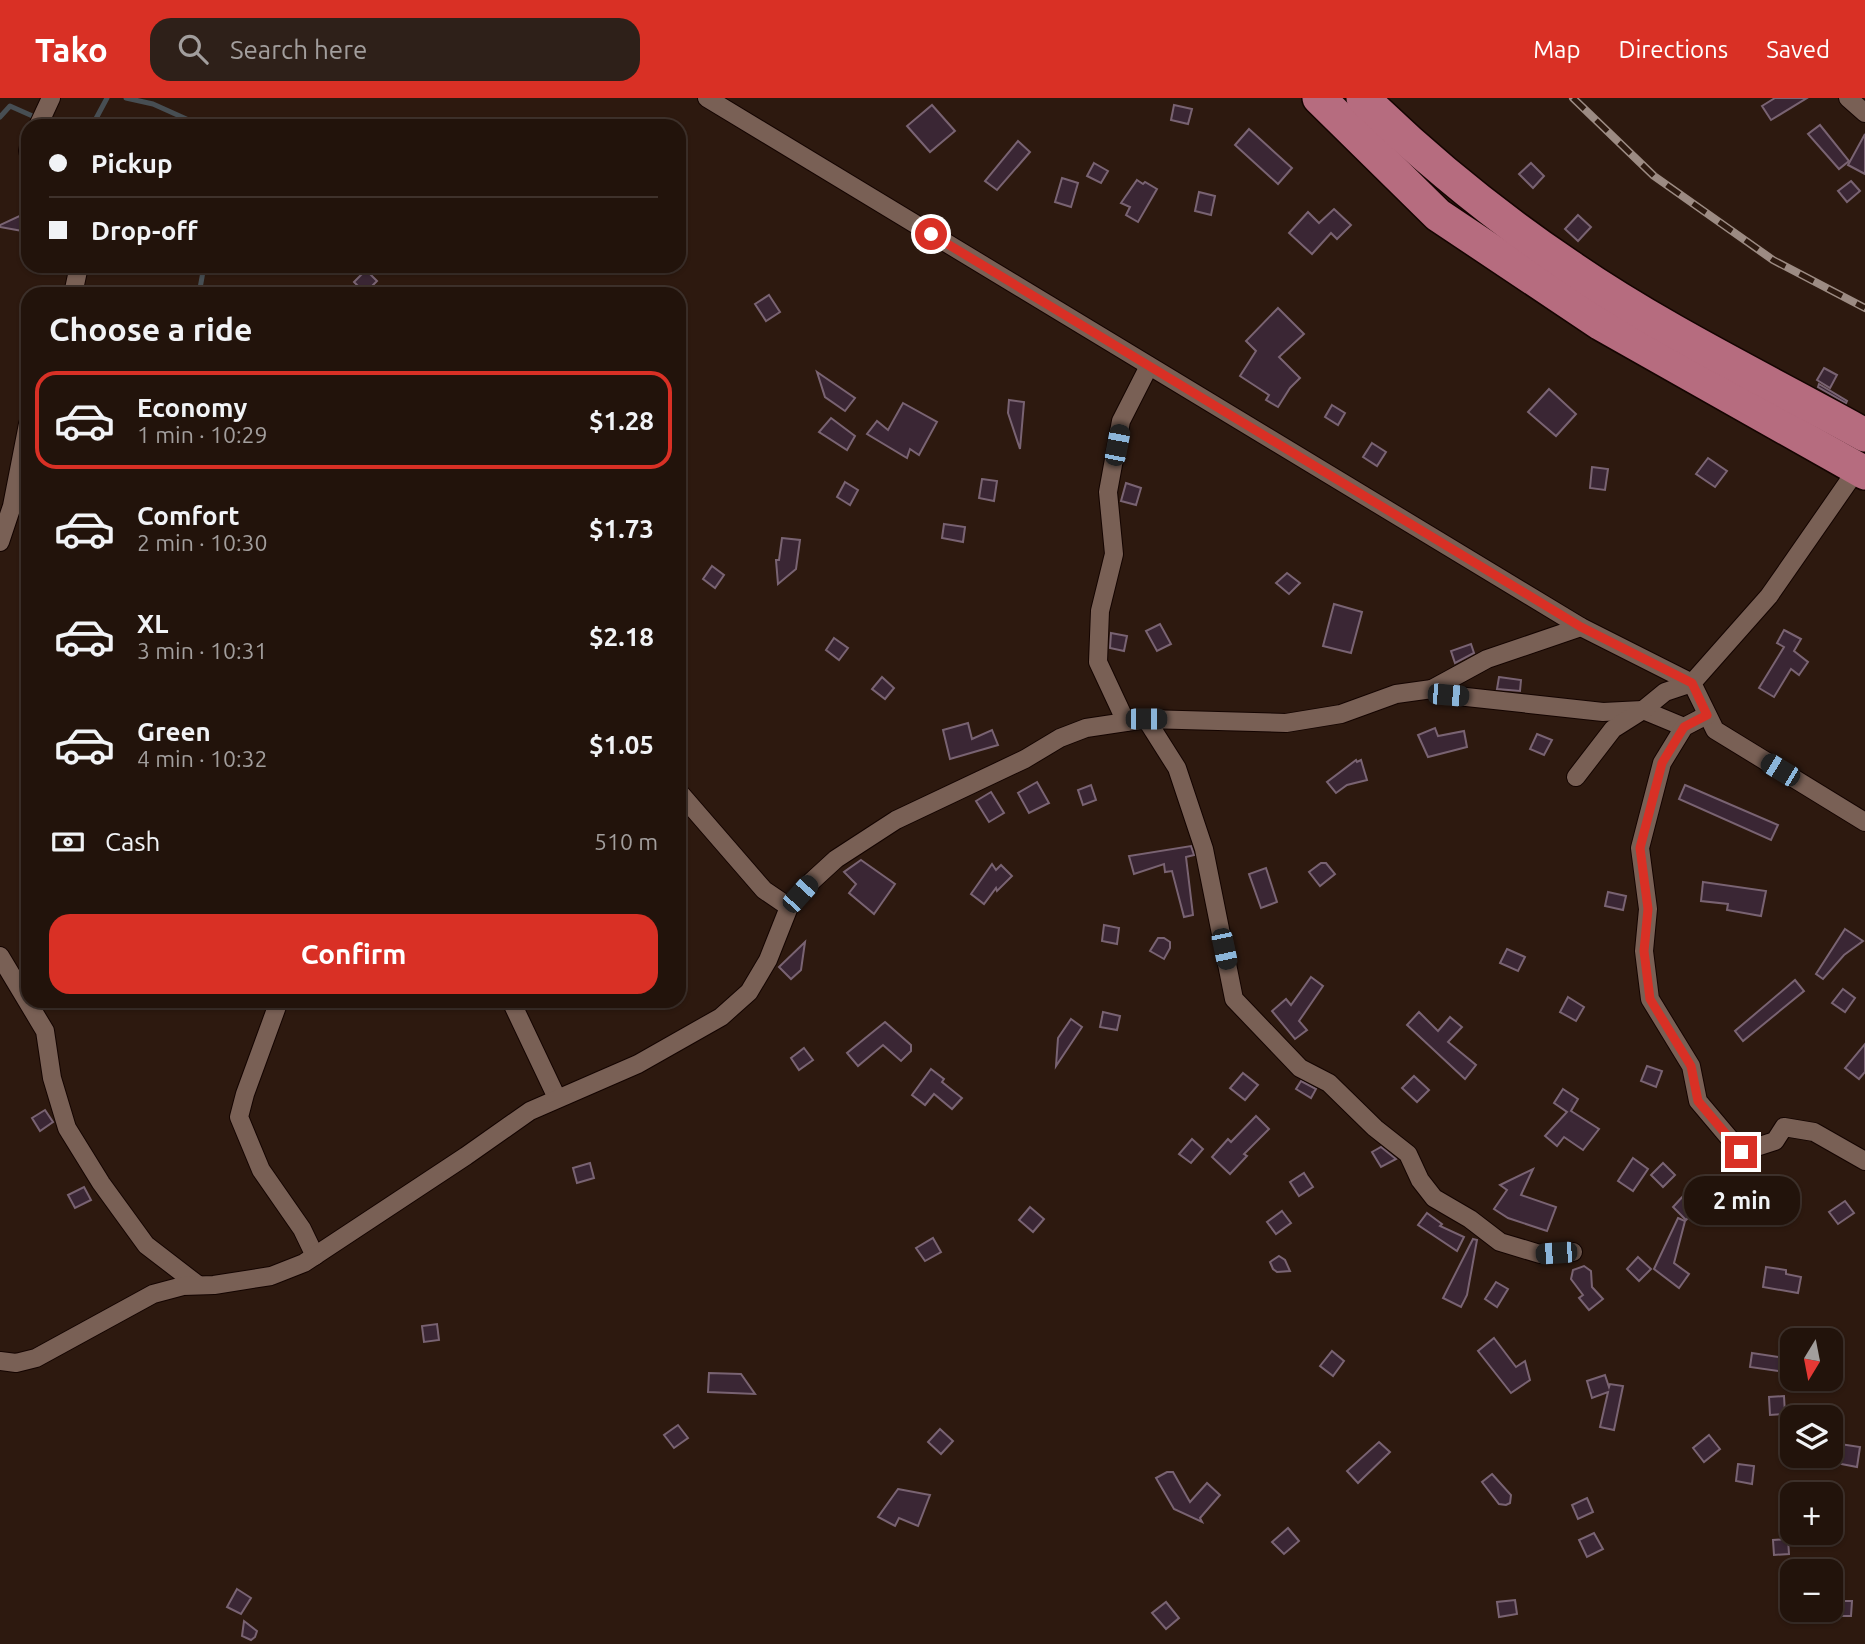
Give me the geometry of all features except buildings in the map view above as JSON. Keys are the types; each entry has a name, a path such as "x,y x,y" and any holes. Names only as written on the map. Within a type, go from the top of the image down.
{"highway":[{"path":"1319,98 1438,215 1601,324 1862,466"},
{"path":"1363,98 1444,173 1507,223 1570,267 1648,316 1865,435"}],"street":[{"path":"41,119 51,98"},
{"path":"707,98 1581,627 1692,683 1715,730 1865,822"},
{"path":"1848,98 1865,113"},
{"path":"1126,722 1098,662 1100,611 1114,554 1108,492 1121,421 1149,366"},
{"path":"0,542 12,506 21,460"},
{"path":"1576,777 1613,729 1665,692 1692,683 1769,596 1862,466"},
{"path":"0,1361 16,1363 36,1357 153,1294 183,1286 214,1285 271,1276 316,1256 530,1111 638,1064 720,1017 749,992 768,960 789,907 836,859 896,820 1024,759 1060,738 1086,728 1146,719 1298,722 1341,714 1396,694 1433,689 1487,659 1581,627"},
{"path":"1433,689 1448,695 1603,712 1643,710 1684,727"},
{"path":"1707,715 1684,727 1662,763 1640,848 1648,909 1644,951 1650,999 1691,1066 1698,1101 1741,1152 1775,1141 1784,1127 1814,1132 1865,1161"},
{"path":"1146,719 1177,768 1204,849 1234,999 1300,1068 1329,1083 1375,1128 1408,1154 1420,1180 1434,1198 1470,1219 1500,1242 1540,1254 1573,1252"},
{"path":"686,800 764,890 789,907"},
{"path":"0,956 21,991"},
{"path":"31,1008 45,1031 52,1078 67,1128 146,1245 198,1285"},
{"path":"276,1008 239,1117 261,1170 302,1229 316,1256"},
{"path":"514,1008 557,1098"}],"waterway":[{"path":"96,119 107,98"},
{"path":"126,98 153,104 186,119"},
{"path":"0,117 10,106 39,119"},
{"path":"200,287 203,273"}],"railway":[{"path":"1573,98 1654,176 1773,260 1865,308"}],"route":[{"path":"931,234 1581,627 1692,683 1707,715 1684,727 1662,763 1640,848 1648,909 1644,951 1650,999 1691,1066 1698,1101 1741,1152"}]}
